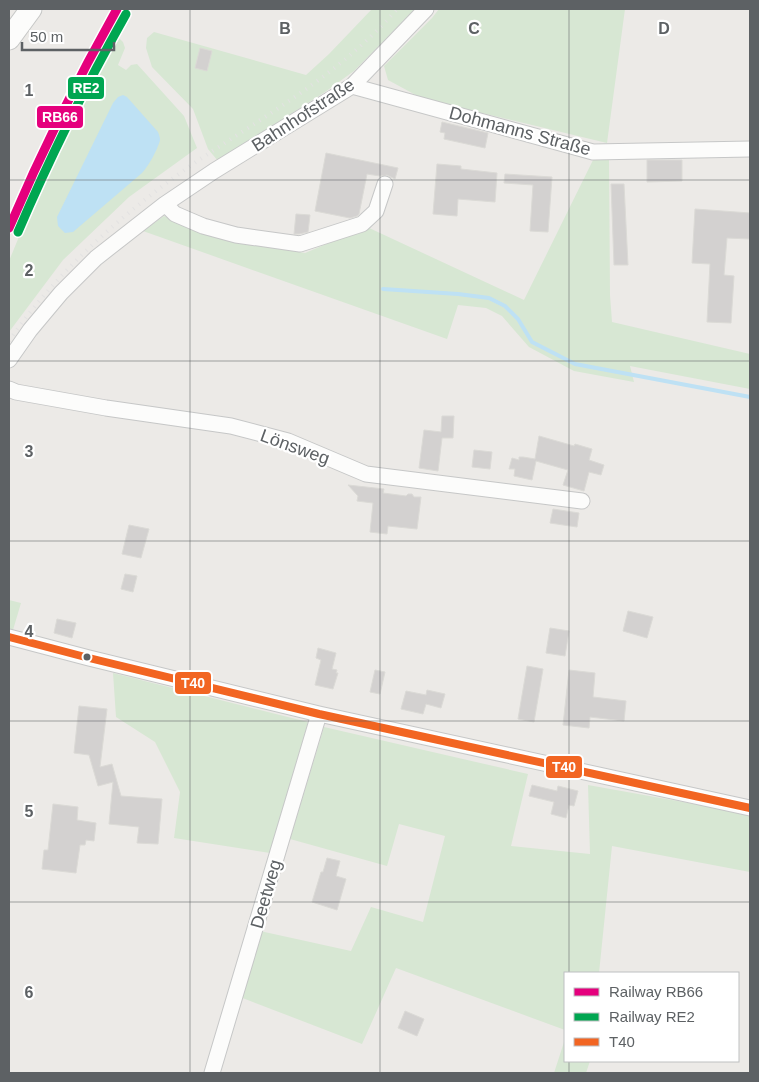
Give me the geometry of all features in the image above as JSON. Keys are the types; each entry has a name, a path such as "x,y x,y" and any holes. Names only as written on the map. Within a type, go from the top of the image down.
{"street":[{"path":"9,39 31,9"},
{"name":"Bahnhofstraße","path":"9,360 30,330 68,286 96,258 165,204 214,171 352,86 426,9"},
{"name":"Dohmanns Straße","path":"352,86 593,152 750,149"},
{"path":"165,204 175,214 203,226 236,235 300,244 362,224 376,211 385,184"},
{"name":"Lönsweg","path":"9,389 16,392 106,408 231,426 288,441 366,474 582,501"},
{"path":"9,637 319,714 750,808"},
{"name":"Deetweg","path":"212,1073 319,714"}],"green space":[{"path":"372,9 415,9 354,71 325,92 218,161 208,149 193,109 152,67 146,48 147,38 154,32 306,75"},
{"path":"439,9 625,9 607,143 423,99 388,80 384,66"},
{"path":"114,33 123,42 125,48 118,65 126,70 131,65 137,64 184,116 197,148 129,197 63,260 9,332 9,261 37,193"},
{"path":"595,156 609,159 610,295 612,322 750,354 750,389 630,366 634,382 574,371 529,347 502,316 486,308 458,305 447,339 143,231 164,216 202,232 236,241 305,253 367,227 524,300"},
{"path":"9,600 21,603 13,630 9,629"},
{"path":"113,673 308,722 270,853 174,838 180,792 155,742 116,717"},
{"path":"324,727 528,774 511,846 590,854 588,785 750,814 750,872 612,846 599,972 564,972 564,1030 396,968 362,1044 240,997 260,931 351,951 371,907 423,922 445,836 399,824 387,866 290,839"},
{"path":"564,1042 564,1062 590,1062 586,1073 554,1073"}],"water":[{"path":"123,95 127,97 158,132 160,140 157,148 142,173 73,232 65,233 58,226 57,217 113,103 118,97"}],"building":[{"path":"200,48 212,51 207,71 195,68"},
{"path":"442,122 488,133 485,148 444,139 445,133 440,132"},
{"path":"326,153 398,168 395,179 387,175 367,174 357,216 350,218 315,211"},
{"path":"647,160 682,160 682,181 647,182"},
{"path":"437,164 461,166 461,169 497,173 495,202 458,199 457,216 433,214"},
{"path":"505,174 552,177 548,232 530,231 533,185 504,183"},
{"path":"611,184 624,184 628,265 614,265"},
{"path":"695,209 750,213 750,239 727,238 724,275 734,276 731,323 707,322 710,264 692,263"},
{"path":"296,214 310,215 308,232 294,234"},
{"path":"442,416 454,416 453,438 442,438 438,471 419,468 424,430 441,432"},
{"path":"539,436 592,449 589,460 604,465 601,475 589,472 584,491 563,485 568,470 536,461 532,480 514,476 515,469 509,469 512,458 519,460 519,457 535,459"},
{"path":"474,450 492,452 490,469 472,467"},
{"path":"348,485 384,489 383,493 406,496 412,494 414,497 421,497 417,529 388,526 387,534 370,532 373,503 357,501 358,496"},
{"path":"553,509 579,513 577,527 550,523"},
{"path":"129,525 149,529 141,558 122,554"},
{"path":"125,574 137,576 133,592 121,589"},
{"path":"628,611 653,617 647,638 623,631"},
{"path":"57,619 76,623 72,638 54,633"},
{"path":"550,628 569,631 565,656 546,653"},
{"path":"318,648 336,653 332,669 337,670 336,673 338,673 333,689 315,685 321,660 316,658"},
{"path":"527,666 543,669 534,722 518,719"},
{"path":"375,670 385,672 380,694 370,692"},
{"path":"569,670 595,673 593,697 626,701 624,721 590,717 589,728 563,725"},
{"path":"427,690 445,694 441,708 426,704 423,714 401,709 406,691 426,695"},
{"path":"79,706 107,709 100,767 112,764 121,796 162,799 158,844 137,843 139,827 109,824 113,782 98,786 89,755 74,753"},
{"path":"532,785 557,791 558,786 578,791 574,806 569,805 566,818 551,814 554,802 529,796"},
{"path":"53,804 78,807 77,820 96,823 94,841 86,840 85,845 80,845 76,873 42,869 44,850 48,850"},
{"path":"327,858 340,861 336,876 346,879 337,910 312,902"},
{"path":"405,1011 424,1019 417,1036 398,1028"}],"waterway":[{"path":"383,289 489,298 505,306 518,319 532,342 575,364 750,397"}],"railway":[{"path":"9,341 48,291 115,224 190,166 325,75 350,55 397,9"}],"rail line":[{"name":"RB66","path":"9,228 60,117 117,9"},
{"name":"RE2","path":"18,232 69,122 126,14"}],"transit line":[{"name":"T40","path":"9,637 319,714 750,808"}]}
